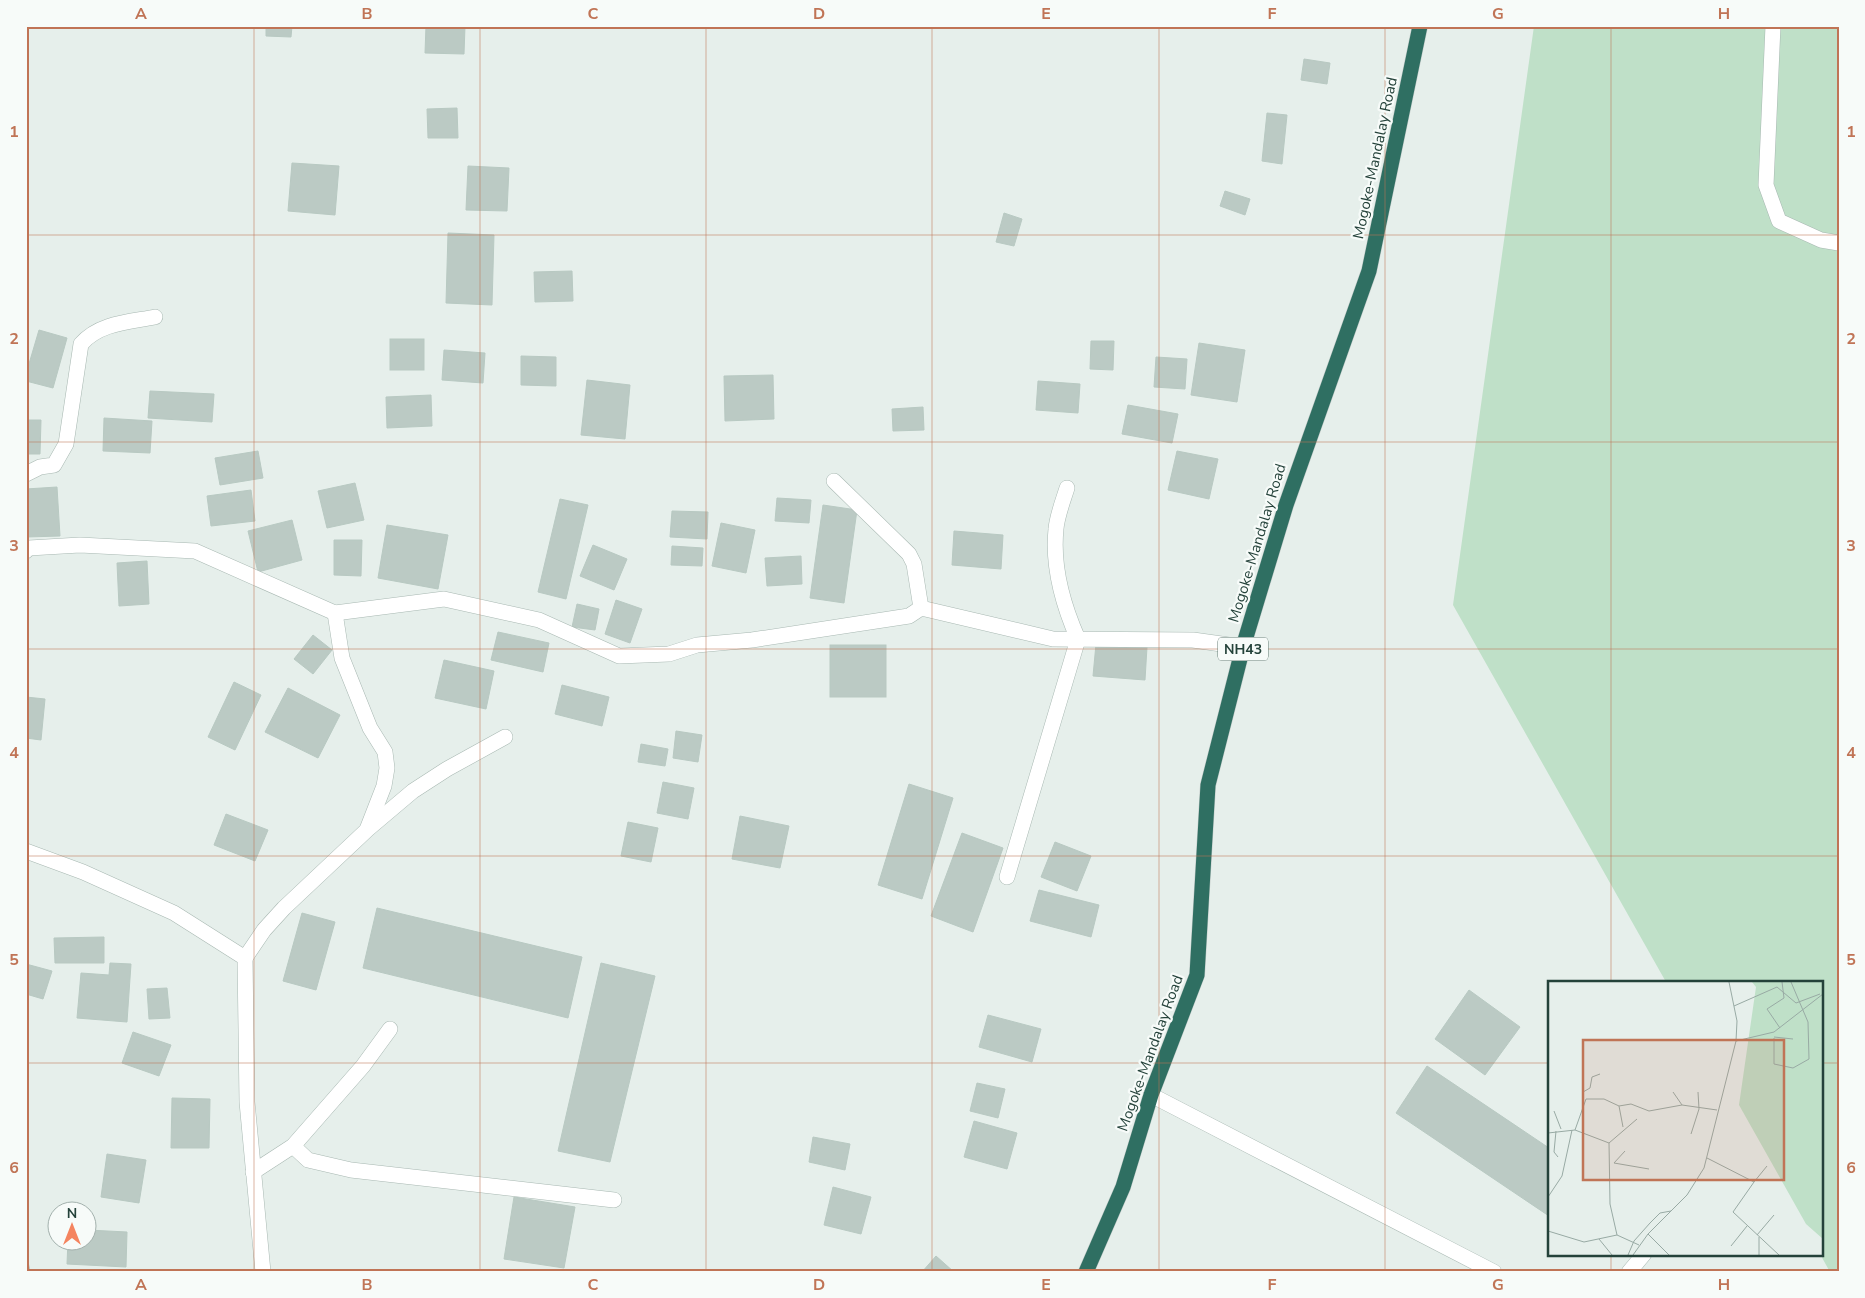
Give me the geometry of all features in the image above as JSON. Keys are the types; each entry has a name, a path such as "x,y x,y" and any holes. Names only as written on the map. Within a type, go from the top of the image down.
{"highway":[{"name":"Mogoke-Mandalay Road","path":"1086,1272 1124,1187 1151,1094 1197,975 1208,785 1243,648 1286,505 1369,271 1420,26"}],"street":[{"path":"1773,26 1766,185 1780,221 1821,240 1839,243"},
{"path":"26,474 54,465 66,444 81,344 88,336 102,328 155,317"},
{"path":"834,481 909,554 914,564 921,608"},
{"path":"1008,877 1078,639 1066,613 1058,577 1056,529 1067,488"},
{"path":"26,551 29,548 80,545 195,551 335,614 444,599 539,620 619,656 669,654 697,645 752,640 909,616 921,608 1053,639 1192,640 1243,648"},
{"path":"335,614 342,658 370,728 385,752 387,768 384,786 368,828"},
{"path":"263,1272 246,1102 245,958 264,930 284,908 368,828 413,791 447,768 505,737"},
{"path":"26,850 83,872 174,913 245,958"},
{"path":"253,1172 293,1146 363,1066 390,1029"},
{"path":"1151,1094 1494,1272"},
{"path":"293,1146 308,1160 351,1170 614,1200"},
{"path":"1629,1272 1642,1256"}],"green space":[{"path":"1534,26 1839,26 1839,1272 1830,1272 1821,1256 1822,981 1665,981 1453,605"}],"building":[{"path":"266,26 292,26 291,37 266,36"},
{"path":"426,26 465,26 464,54 425,53"},
{"path":"1304,59 1330,63 1327,84 1301,80"},
{"path":"457,108 458,138 428,138 427,109"},
{"path":"1267,113 1287,115 1282,164 1262,161"},
{"path":"292,163 339,166 335,215 288,211"},
{"path":"468,166 509,168 507,211 466,210"},
{"path":"1225,191 1250,199 1245,215 1220,206"},
{"path":"1004,213 1022,219 1014,246 996,242"},
{"path":"448,233 494,235 492,305 446,303"},
{"path":"572,271 573,301 535,302 534,272"},
{"path":"39,330 67,338 53,388 26,381 26,374"},
{"path":"390,339 424,339 424,370 390,370"},
{"path":"1091,341 1114,341 1113,370 1090,369"},
{"path":"1199,343 1245,350 1237,402 1191,395"},
{"path":"444,350 485,353 483,383 442,380"},
{"path":"521,356 556,357 556,386 521,385"},
{"path":"1156,357 1187,359 1185,389 1154,387"},
{"path":"773,375 774,419 725,421 724,376"},
{"path":"587,380 630,385 625,439 581,435"},
{"path":"1038,381 1080,384 1078,413 1036,410"},
{"path":"150,391 214,394 212,422 148,418"},
{"path":"431,395 432,426 387,428 386,397"},
{"path":"1128,405 1178,414 1172,443 1122,434"},
{"path":"923,407 924,430 893,431 892,409"},
{"path":"104,418 152,421 150,453 103,451"},
{"path":"26,420 41,420 40,454 26,454"},
{"path":"258,451 263,478 220,485 215,458"},
{"path":"1177,451 1218,459 1209,499 1168,490"},
{"path":"355,483 364,520 327,528 318,491"},
{"path":"57,487 60,536 26,537 26,489"},
{"path":"251,490 255,521 211,526 207,496"},
{"path":"777,498 811,500 809,523 775,521"},
{"path":"560,499 588,505 566,599 538,592"},
{"path":"823,505 857,510 844,603 810,598"},
{"path":"672,511 708,512 707,539 670,537"},
{"path":"292,520 302,560 258,572 248,531"},
{"path":"721,523 755,530 746,573 712,566"},
{"path":"387,525 448,535 438,589 378,578"},
{"path":"954,531 1003,535 1001,569 952,565"},
{"path":"334,540 362,540 361,576 334,575"},
{"path":"593,545 627,559 614,590 580,576"},
{"path":"672,546 703,548 702,566 671,565"},
{"path":"801,556 802,584 767,586 765,558"},
{"path":"147,561 149,604 119,606 117,563"},
{"path":"616,600 642,609 630,643 605,634"},
{"path":"577,604 599,609 595,630 572,627"},
{"path":"498,632 549,643 543,672 491,660"},
{"path":"313,635 332,650 313,674 294,659"},
{"path":"1096,644 1147,647 1145,680 1093,676"},
{"path":"830,645 886,645 886,697 830,697"},
{"path":"444,660 494,671 486,709 435,698"},
{"path":"234,682 261,695 235,750 208,737"},
{"path":"562,685 609,697 602,726 555,714"},
{"path":"288,688 340,715 318,758 265,732"},
{"path":"26,697 45,699 41,740 26,738"},
{"path":"676,731 702,735 698,762 673,758"},
{"path":"641,744 668,749 665,766 638,762"},
{"path":"663,782 694,788 688,819 657,813"},
{"path":"909,784 953,798 922,899 878,885"},
{"path":"226,814 268,830 255,861 214,845"},
{"path":"740,816 789,826 780,868 732,859"},
{"path":"628,822 658,828 651,862 621,856"},
{"path":"962,833 1003,848 973,932 931,916"},
{"path":"1055,842 1091,856 1077,891 1041,877"},
{"path":"1039,890 1099,905 1091,937 1030,921"},
{"path":"377,908 582,957 568,1018 363,968"},
{"path":"302,913 335,922 316,990 283,981"},
{"path":"104,937 104,963 55,963 54,938"},
{"path":"110,963 131,964 127,1022 77,1018 81,973 109,975"},
{"path":"601,963 655,976 610,1162 558,1151"},
{"path":"26,964 52,971 43,999 26,994"},
{"path":"167,988 170,1018 149,1019 147,989"},
{"path":"1469,990 1520,1027 1485,1075 1435,1039"},
{"path":"988,1015 1041,1029 1032,1062 979,1047"},
{"path":"133,1032 171,1045 159,1076 122,1063"},
{"path":"1427,1066 1548,1147 1548,1215 1396,1113"},
{"path":"977,1083 1005,1089 998,1118 970,1111"},
{"path":"172,1098 210,1099 209,1148 171,1148"},
{"path":"974,1121 1017,1133 1007,1169 964,1157"},
{"path":"813,1137 850,1144 845,1170 809,1162"},
{"path":"107,1154 146,1160 139,1203 101,1197"},
{"path":"833,1187 871,1197 861,1234 824,1225"},
{"path":"514,1197 575,1207 564,1268 504,1259"},
{"path":"98,1231 127,1232 126,1267 67,1264 68,1250 98,1250"},
{"path":"26,1253 30,1271 26,1272"},
{"path":"936,1256 954,1272 922,1272"}]}
